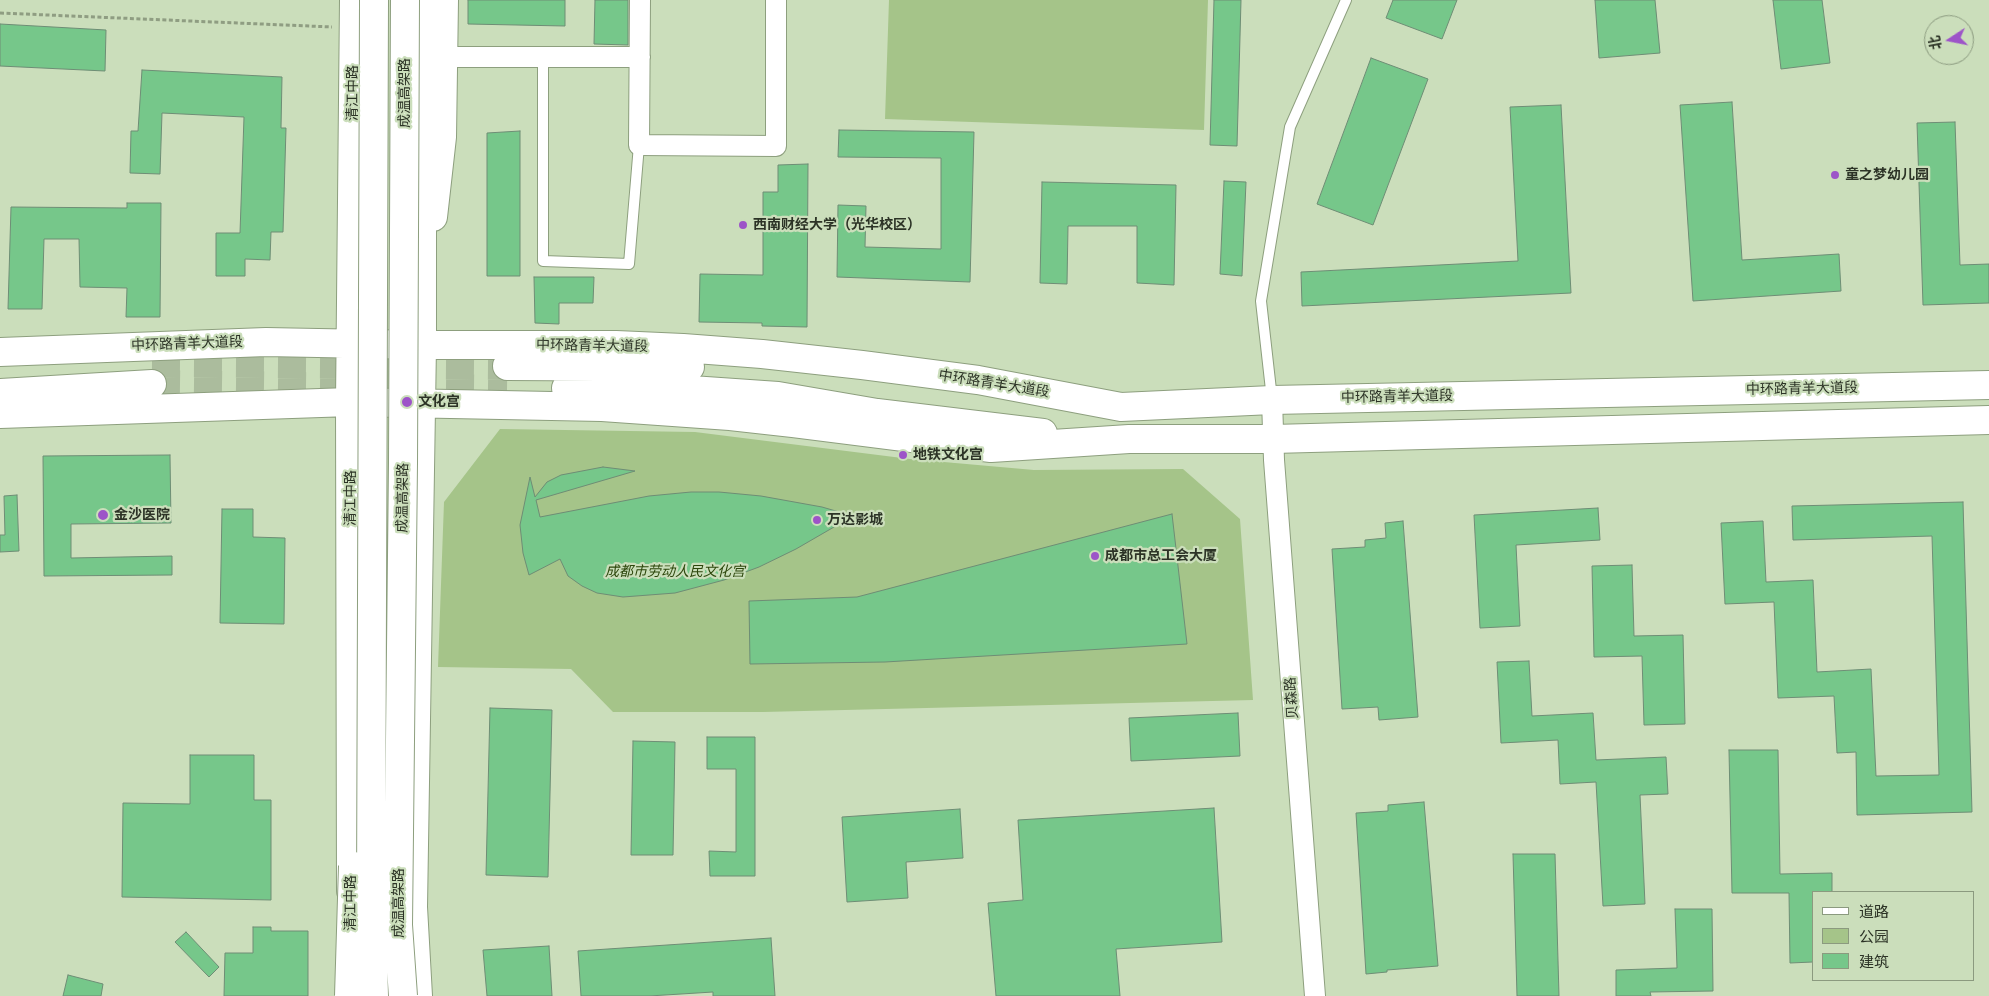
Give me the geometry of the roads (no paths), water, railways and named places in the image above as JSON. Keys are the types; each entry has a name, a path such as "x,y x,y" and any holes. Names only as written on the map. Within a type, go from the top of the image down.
{"main road":[{"name":"清江中路","path":"350,996 352,768 350,402 354,0"},
{"name":"成温高架路","path":"374,0 371,895 374,996"},
{"name":"成温高架路","path":"403,996 398,925 403,463 405,0"},
{"path":"417,0 416,78 424,216"},
{"path":"418,996 413,906 424,216 421,0"},
{"path":"423,308 442,137 444,0"},
{"name":"中环路青羊大道段","path":"0,352 266,342 422,345 616,345 762,354 978,380 1121,407 1272,400 1989,385"},
{"path":"1121,407 1018,404 806,376 687,366 507,378 778,396 877,413 1082,438 1273,439 1989,420"},
{"path":"0,369 152,373 0,393"},
{"path":"0,414 350,402 602,407 730,416 991,448 1129,439"},
{"path":"350,996 353,844 372,721"},
{"path":"391,996 413,906"}],"street":[{"path":"640,0 639,144 776,146 776,0"},
{"path":"443,57 640,57"},
{"name":"贝森路","path":"1272,400 1273,439 1315,996"}],"lane":[{"path":"1272,400 1261,301 1290,127 1346,0"},
{"path":"543,57 543,262 629,264 639,144"}],"tunnel":[{"path":"152,363 507,366"},
{"path":"152,384 507,389"}],"place":[{"name":"童之梦幼儿园","path":"1835,175"},
{"name":"西南财经大学（光华校区）","path":"743,225"},
{"name":"文化宫","path":"407,402"},
{"name":"地铁文化宫","path":"903,455"},
{"name":"金沙医院","path":"103,515"},
{"name":"万达影城","path":"817,520"},
{"name":"成都市总工会大厦","path":"1095,556"}],"park label":[{"name":"成都市劳动人民文化宫","path":"675,572"}]}
